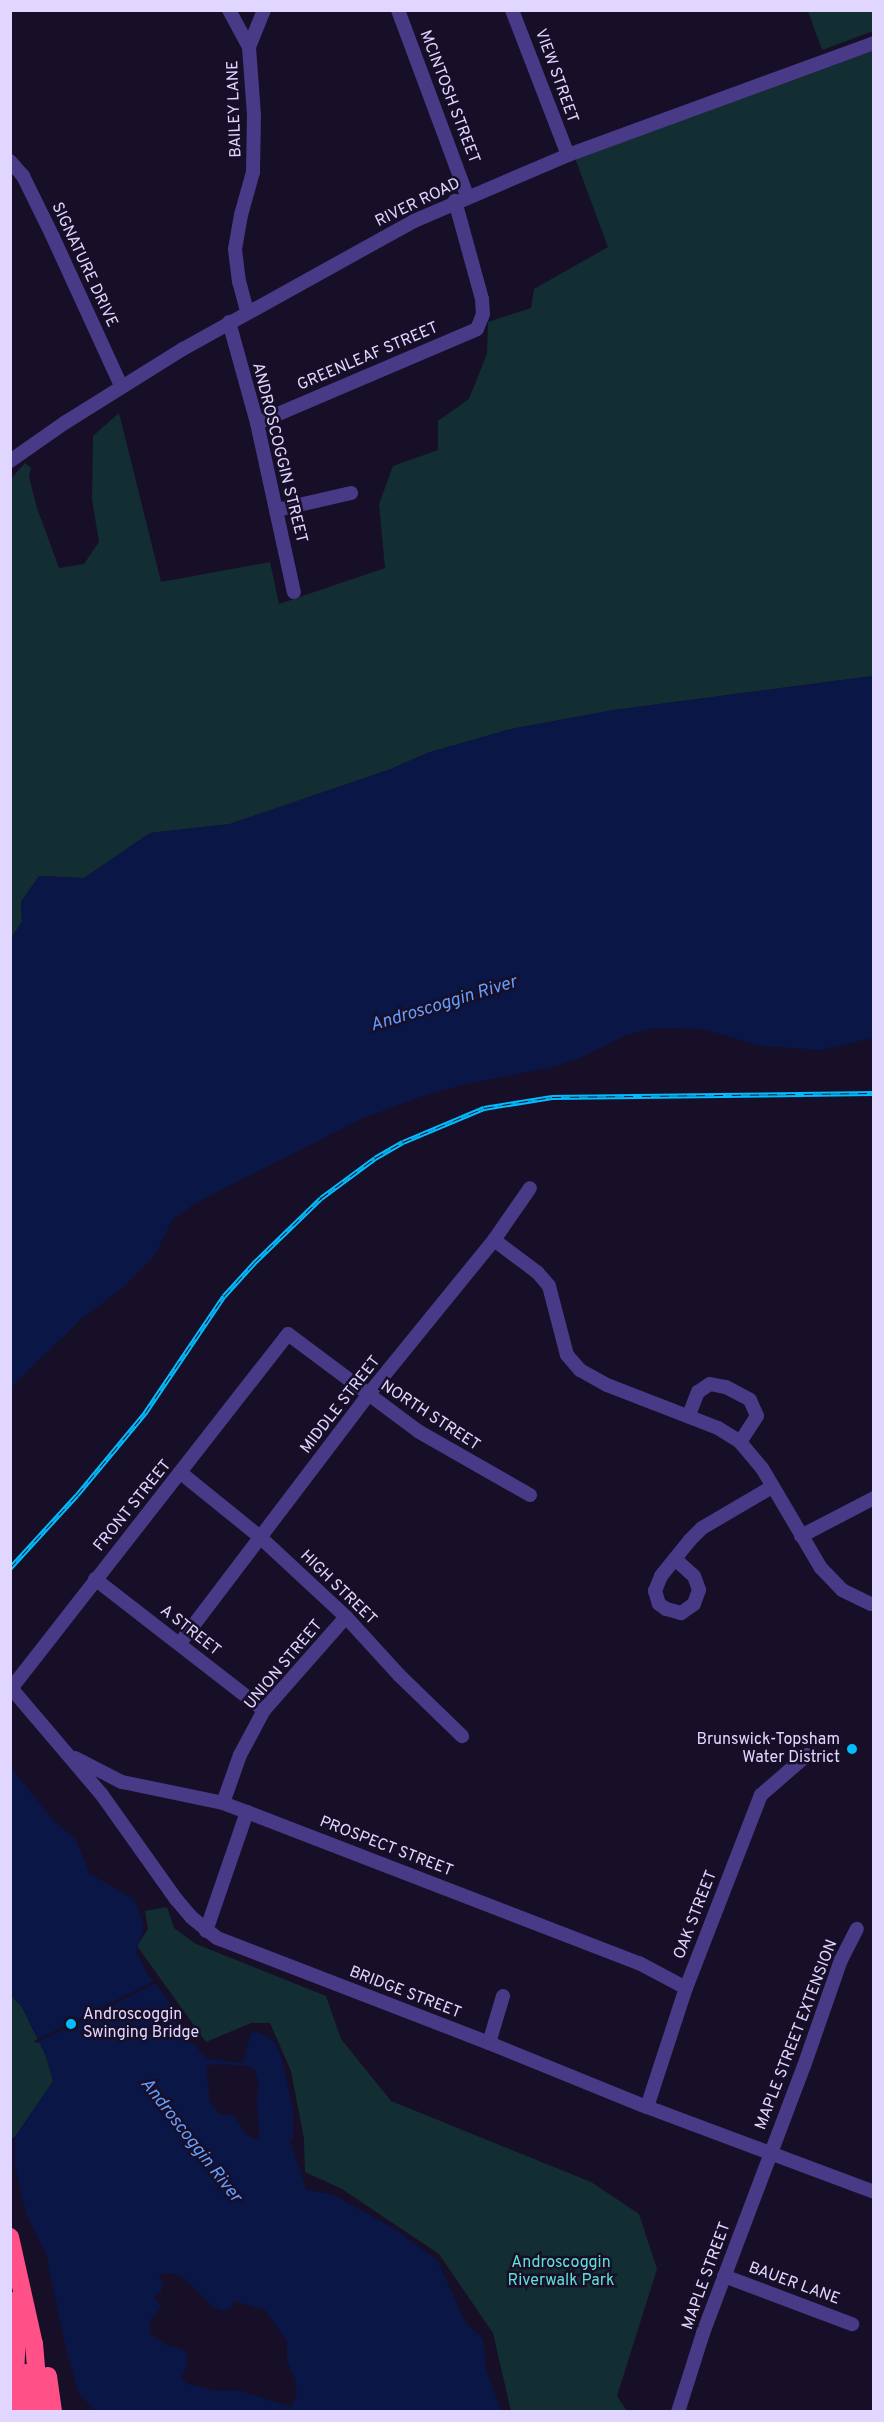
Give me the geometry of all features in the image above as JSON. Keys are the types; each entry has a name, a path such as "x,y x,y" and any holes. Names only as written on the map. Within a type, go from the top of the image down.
{"highway":[{"path":"10,2236 45,2364 53,2412"},
{"path":"13,2412 21,2279"},
{"path":"21,2279 27,2412"},
{"path":"21,2279 34,2344 40,2412"}],"street":[{"name":"BAILEY LANE","path":"229,10 249,47 254,115 253,172 241,214 235,249 239,282 247,311"},
{"name":"BAILEY LANE","path":"249,47 264,10"},
{"name":"MCINTOSH STREET","path":"398,10 461,199 483,314"},
{"name":"VIEW STREET","path":"512,10 568,154"},
{"name":"RIVER ROAD","path":"10,461 121,387 228,322 461,199 568,154 873,43"},
{"name":"SIGNATURE DRIVE","path":"10,161 23,176 52,235 121,387"},
{"name":"GREENLEAF STREET","path":"257,423 477,329 483,314"},
{"name":"ANDROSCOGGIN STREET","path":"228,322 257,423 294,592"},
{"path":"277,510 351,492"},
{"name":"MIDDLE STREET","path":"180,1643 368,1395 494,1240 530,1188"},
{"path":"494,1240 537,1272 549,1286 567,1354 579,1370 607,1385 689,1415 718,1428 740,1442 772,1486 821,1568 842,1590 871,1604"},
{"name":"NORTH STREET","path":"288,1334 418,1431 530,1495"},
{"name":"FRONT STREET","path":"13,1691 95,1579 182,1473 242,1390 288,1334"},
{"path":"689,1415 698,1392 704,1387 717,1384 734,1391 750,1400 757,1416 740,1442"},
{"name":"HIGH STREET","path":"182,1473 260,1537 346,1617 399,1675 462,1736"},
{"path":"675,1559 702,1528 772,1486"},
{"path":"801,1536 873,1498"},
{"name":"A STREET","path":"95,1579 264,1710"},
{"name":"UNION STREET","path":"223,1803 240,1755 264,1710 346,1617"},
{"name":"BRIDGE STREET","path":"13,1691 102,1795 176,1899 206,1931 217,1938 647,2107 873,2192"},
{"name":"PROSPECT STREET","path":"69,1755 122,1782 223,1803 247,1812 639,1963 686,1988"},
{"name":"OAK STREET","path":"647,2107 686,1988 760,1795 807,1755"},
{"path":"206,1931 247,1812"},
{"name":"MAPLE STREET EXTENSION","path":"770,2153 804,2066 841,1960 857,1929"},
{"path":"489,2043 504,1996"},
{"name":"MAPLE STREET","path":"678,2412 724,2276 770,2153"},
{"name":"BAUER LANE","path":"724,2276 852,2324"}],"green space":[{"path":"808,11 873,11 873,31 822,50"},
{"path":"873,51 873,676 614,710 511,729 427,753 391,769 230,824 150,833 84,878 39,876 21,902 22,922 11,938 10,480 25,463 31,468 29,477 37,508 59,568 84,564 99,542 92,499 93,436 119,413 161,582 270,562 279,604 385,568 379,504 393,466 438,450 438,421 469,399 487,354 488,322 531,308 534,289 608,247 575,158"},
{"name":"Androscoggin Riverwalk Park","path":"167,1907 174,1928 196,1944 326,1996 341,2039 391,2101 591,2182 639,2214 657,2269 617,2396 627,2411 511,2411 493,2333 439,2254 342,2189 305,2172 304,2139 291,2071 270,2023 251,2023 206,2042 137,1946 148,1929 145,1911"},
{"path":"10,1995 22,2007 46,2056 53,2081 15,2137 11,2138"}],"water":[{"name":"Androscoggin River","path":"873,676 873,1038 820,1050 762,1046 702,1029 653,1028 624,1036 580,1058 549,1068 465,1084 420,1097 361,1119 194,1204 172,1220 155,1255 119,1291 81,1319 11,1388 11,938 22,922 21,902 39,876 84,878 150,833 230,824 391,769 427,753 511,729 614,710"},
{"name":"Androscoggin River","path":"10,1766 52,1819 76,1840 90,1874 134,1899 144,1926 136,1953 149,1976 176,2010 178,2038 194,2044 206,2059 243,2063 251,2032 260,2033 274,2041 281,2056 293,2109 293,2139 289,2139 306,2189 334,2195 395,2229 438,2261 465,2322 483,2339 486,2369 501,2411 97,2412 79,2394 65,2344 46,2254 26,2214 14,2161 15,2137 53,2081 46,2056 22,2007 11,1995","holes":["218,2064 247,2066 255,2070 259,2083 257,2095 259,2140 248,2136 234,2115 219,2114 210,2102 206,2066","170,2273 182,2276 213,2307 224,2311 230,2309 235,2301 265,2310 287,2341 287,2360 295,2378 297,2393 292,2407 241,2391 217,2391 187,2384 181,2377 187,2367 186,2353 180,2348 166,2345 150,2334 150,2321 162,2306 153,2298 161,2293 163,2281 159,2279 160,2275"]}],"pier":[{"path":"156,1980 158,1982 36,2043 34,2041"}],"railway":[{"path":"10,1568 77,1495 145,1413 224,1296 254,1263 321,1198 375,1158 403,1142 484,1108 552,1097 874,1093"}],"place":[{"name":"Brunswick-Topsham Water District","path":"852,1749"},
{"name":"Androscoggin Swinging Bridge","path":"71,2024"}]}
